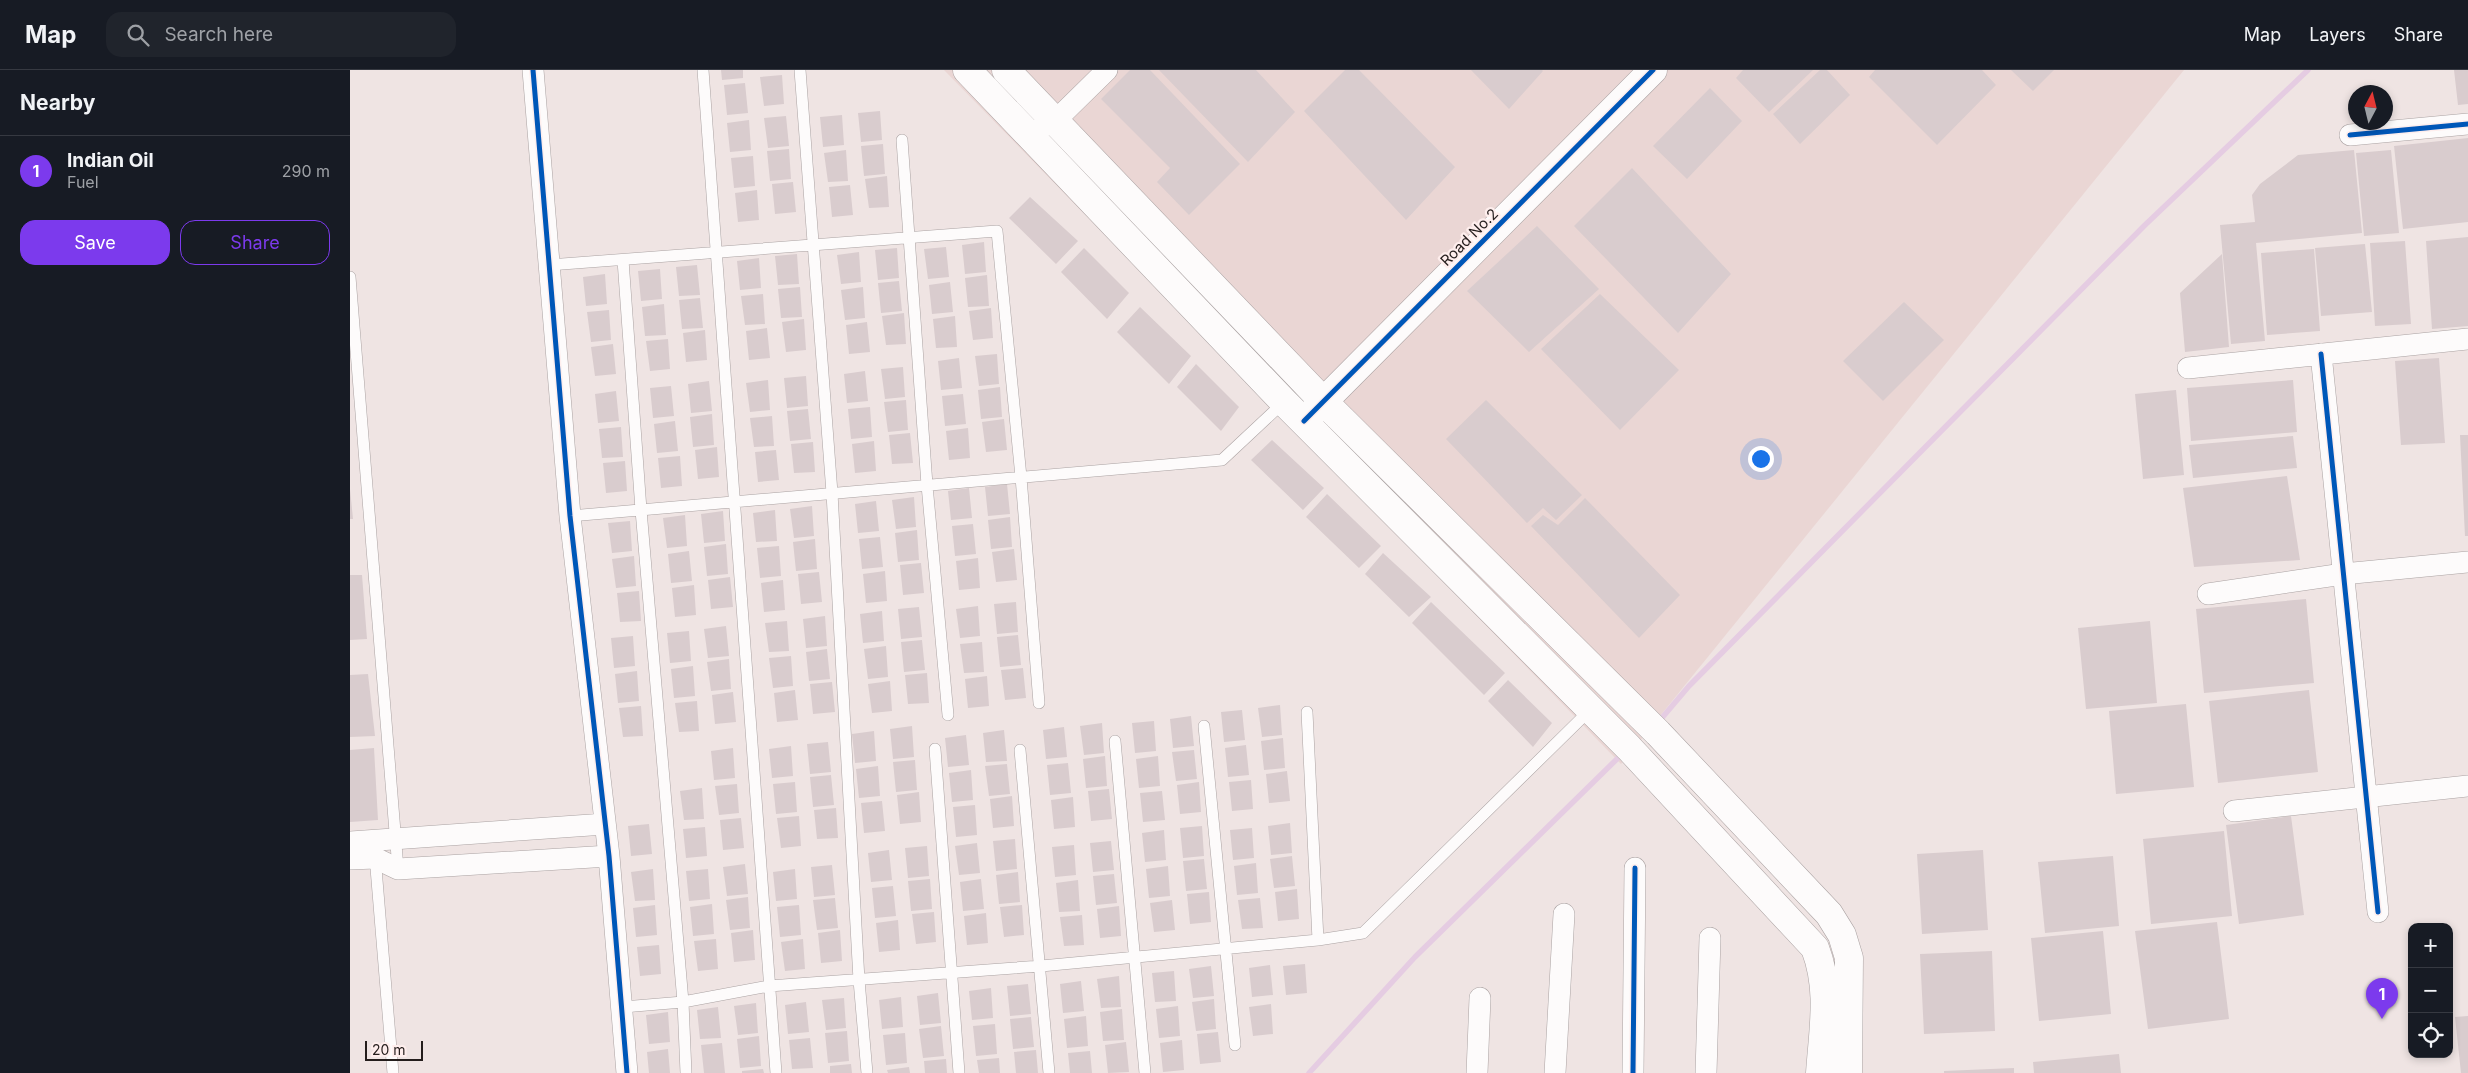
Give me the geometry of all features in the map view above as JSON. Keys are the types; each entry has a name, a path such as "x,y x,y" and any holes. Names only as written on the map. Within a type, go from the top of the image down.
{"main road":[{"path":"967,70 1284,402 1635,754 1815,948 1823,969 1826,995 1820,1073"},
{"path":"1006,70 1324,402 1658,733 1829,914 1842,935 1849,958 1851,978 1848,1073"},
{"name":"Road No.2","path":"1304,421 1653,70"},
{"path":"1635,754 1658,733"}],"street":[{"path":"533,70 570,516 605,824 628,1073"},
{"path":"1028,132 1055,121 1107,70"},
{"path":"2350,135 2468,124"},
{"path":"2188,368 2468,339"},
{"path":"2321,354 2378,912"},
{"path":"2208,594 2343,574 2468,562"},
{"path":"2234,811 2468,786"},
{"path":"350,859 395,839 605,824"},
{"path":"350,842 374,849 398,869 608,856"},
{"path":"1633,1073 1635,868"},
{"path":"1556,1073 1564,914"},
{"path":"1706,1073 1710,938"},
{"path":"1477,1073 1480,998"}],"lane":[{"path":"703,70 736,502 776,1073"},
{"path":"800,70 832,494 859,980 867,1073"},
{"path":"902,140 926,485 948,716"},
{"path":"549,265 717,254 997,231 1021,477 1039,702"},
{"path":"623,260 641,510 683,1002 686,1073"},
{"path":"350,277 354,379 398,869"},
{"path":"570,516 1222,460 1284,402"},
{"path":"623,1007 683,1002 769,986 1041,966 1318,940 1363,933 1591,709"},
{"path":"1306,712 1318,940"},
{"path":"1204,726 1235,1045"},
{"path":"1115,741 1145,1073"},
{"path":"934,749 959,1073"},
{"path":"1020,750 1041,966 1049,1073"},
{"path":"374,849 393,1073"}],"shaded area":[{"path":"944,70 2184,70 1621,764"}],"building":[{"path":"721,70 743,70 743,78 722,80"},
{"path":"1130,70 1150,70 1240,164 1189,215 1157,182 1170,168 1101,99"},
{"path":"1159,70 1256,70 1295,112 1248,162"},
{"path":"1345,70 1359,70 1455,167 1406,220 1304,111"},
{"path":"1471,70 1542,70 1543,71 1509,109"},
{"path":"1743,70 1813,70 1769,112 1736,78"},
{"path":"1820,70 1827,70 1850,95 1800,144 1773,114"},
{"path":"1875,70 1982,70 1996,85 1937,145 1869,77"},
{"path":"2011,70 2054,70 2033,91"},
{"path":"2454,70 2468,70 2468,104 2458,105"},
{"path":"782,75 784,104 764,106 760,77"},
{"path":"745,83 748,113 727,115 724,85"},
{"path":"1710,88 1742,121 1687,179 1653,146"},
{"path":"880,111 882,140 861,142 858,113"},
{"path":"842,115 844,145 823,147 820,117"},
{"path":"786,116 789,146 768,148 764,118"},
{"path":"749,120 751,150 730,152 727,123"},
{"path":"2468,138 2468,222 2403,229 2394,146"},
{"path":"883,144 885,174 864,176 861,146"},
{"path":"789,149 791,179 770,181 767,151"},
{"path":"846,150 848,181 828,182 824,153"},
{"path":"2354,150 2362,233 2256,243 2265,341 2231,344 2220,225 2255,222 2252,195 2260,184 2298,155"},
{"path":"2391,150 2399,233 2364,236 2356,153"},
{"path":"753,156 755,186 734,188 731,158"},
{"path":"1632,168 1731,274 1678,333 1574,226"},
{"path":"887,176 889,207 869,208 865,179"},
{"path":"793,182 796,212 775,214 772,184"},
{"path":"850,185 853,215 832,217 829,187"},
{"path":"757,190 759,220 738,222 735,193"},
{"path":"1030,197 1078,241 1056,264 1009,218"},
{"path":"1537,226 1599,289 1529,352 1467,291"},
{"path":"2468,237 2468,326 2432,329 2426,241"},
{"path":"2405,241 2411,324 2375,326 2370,243"},
{"path":"984,242 986,272 965,274 962,245"},
{"path":"2365,244 2372,312 2321,316 2315,248"},
{"path":"946,247 949,277 928,279 924,249"},
{"path":"897,248 899,278 878,280 875,250"},
{"path":"1084,248 1129,293 1107,319 1061,272"},
{"path":"2314,249 2320,331 2267,335 2261,253"},
{"path":"859,252 861,282 841,284 837,255"},
{"path":"797,254 799,284 778,285 775,256"},
{"path":"2222,254 2229,347 2185,352 2180,293"},
{"path":"759,258 761,288 740,290 737,261"},
{"path":"697,265 700,295 679,296 676,267"},
{"path":"660,269 662,299 641,301 638,271"},
{"path":"605,274 607,304 586,306 583,277"},
{"path":"987,275 989,306 968,307 965,278"},
{"path":"899,281 902,311 881,313 878,283"},
{"path":"950,282 953,312 932,314 929,285"},
{"path":"800,287 802,317 781,318 778,289"},
{"path":"863,287 865,318 845,320 841,290"},
{"path":"763,294 765,324 745,325 741,296"},
{"path":"1600,294 1679,370 1620,430 1541,349"},
{"path":"700,298 703,328 682,329 679,300"},
{"path":"1904,302 1944,340 1883,401 1843,361"},
{"path":"664,304 666,335 645,336 642,307"},
{"path":"1140,307 1191,356 1169,384 1117,332"},
{"path":"991,308 993,338 973,340 969,311"},
{"path":"609,310 611,340 591,342 587,312"},
{"path":"904,313 906,344 886,345 882,316"},
{"path":"955,316 957,347 936,348 933,319"},
{"path":"804,319 806,350 786,352 782,322"},
{"path":"867,322 870,352 849,354 846,325"},
{"path":"767,328 770,358 749,360 746,331"},
{"path":"705,330 707,360 686,362 683,333"},
{"path":"668,339 670,369 650,371 646,341"},
{"path":"613,344 616,374 595,376 591,347"},
{"path":"997,354 999,384 979,386 975,356"},
{"path":"959,358 962,388 941,390 938,361"},
{"path":"2439,358 2445,443 2401,445 2395,361"},
{"path":"1196,364 1239,407 1221,431 1177,387"},
{"path":"903,367 905,397 885,399 881,369"},
{"path":"865,371 868,401 847,403 844,374"},
{"path":"806,376 808,406 787,408 784,378"},
{"path":"768,380 770,410 750,412 746,383"},
{"path":"2293,380 2297,432 2191,441 2187,388"},
{"path":"709,381 712,411 691,413 688,384"},
{"path":"671,386 674,416 653,418 650,388"},
{"path":"1000,387 1002,417 981,419 978,390"},
{"path":"2176,390 2184,475 2143,479 2135,394"},
{"path":"616,391 619,421 598,423 595,394"},
{"path":"963,394 966,424 945,426 942,396"},
{"path":"906,400 908,430 888,432 884,402"},
{"path":"1486,400 1582,495 1556,520 1543,508 1527,523 1446,439"},
{"path":"870,407 872,437 851,439 848,409"},
{"path":"808,409 811,439 790,441 787,411"},
{"path":"712,414 714,445 693,447 690,417"},
{"path":"772,416 774,446 754,447 750,418"},
{"path":"1004,419 1007,450 986,452 982,422"},
{"path":"675,421 678,451 657,453 654,424"},
{"path":"621,427 623,457 602,458 599,429"},
{"path":"968,428 970,458 949,460 946,431"},
{"path":"910,433 913,463 892,464 889,435"},
{"path":"2460,435 2468,435 2468,536 2465,536"},
{"path":"2293,436 2297,468 2193,478 2189,445"},
{"path":"1272,440 1324,488 1303,510 1251,460"},
{"path":"874,441 876,471 855,473 852,444"},
{"path":"813,442 815,472 794,473 791,444"},
{"path":"717,447 719,477 698,479 695,450"},
{"path":"776,450 779,480 758,482 755,452"},
{"path":"680,456 682,486 661,488 658,458"},
{"path":"625,461 627,491 606,493 603,463"},
{"path":"2287,476 2300,560 2194,567 2183,488"},
{"path":"1007,484 1010,514 988,516 985,487"},
{"path":"969,488 972,518 951,520 948,491"},
{"path":"350,489 353,519 350,519"},
{"path":"1327,494 1381,546 1359,568 1306,517"},
{"path":"914,497 916,527 896,529 892,500"},
{"path":"1585,498 1680,595 1639,638 1531,526 1543,515 1558,525"},
{"path":"876,501 879,531 858,533 855,504"},
{"path":"812,506 814,536 794,538 790,509"},
{"path":"775,510 777,541 756,542 753,513"},
{"path":"723,511 725,541 704,543 701,514"},
{"path":"685,515 687,546 667,548 663,518"},
{"path":"1010,517 1012,547 991,549 988,520"},
{"path":"630,521 632,551 612,553 608,523"},
{"path":"973,524 976,554 955,556 952,526"},
{"path":"917,530 919,560 898,562 895,533"},
{"path":"880,537 883,567 862,569 859,539"},
{"path":"815,539 817,569 796,571 793,542"},
{"path":"726,544 728,574 707,576 704,547"},
{"path":"779,546 781,576 760,578 757,548"},
{"path":"1014,549 1017,580 996,582 992,552"},
{"path":"689,551 692,581 671,583 668,554"},
{"path":"1383,553 1431,597 1409,617 1365,574"},
{"path":"634,556 636,586 616,588 612,559"},
{"path":"978,558 980,588 959,590 956,561"},
{"path":"921,563 924,593 903,595 900,565"},
{"path":"885,571 887,601 866,603 863,574"},
{"path":"819,572 822,602 801,604 798,574"},
{"path":"350,575 362,575 367,639 350,640"},
{"path":"730,577 733,607 711,609 708,580"},
{"path":"783,580 785,610 764,612 761,583"},
{"path":"694,585 696,615 675,617 672,588"},
{"path":"639,591 641,621 620,622 617,593"},
{"path":"2306,599 2314,683 2204,693 2196,609"},
{"path":"1016,602 1018,632 997,634 994,604"},
{"path":"1431,602 1505,673 1484,695 1412,623"},
{"path":"978,606 980,636 960,638 956,609"},
{"path":"919,607 922,637 901,639 898,609"},
{"path":"882,611 884,641 863,643 860,614"},
{"path":"825,616 827,646 806,648 803,619"},
{"path":"787,621 789,651 769,652 765,623"},
{"path":"2150,621 2157,703 2086,709 2078,628"},
{"path":"726,626 729,656 708,658 704,629"},
{"path":"689,631 691,661 670,663 667,633"},
{"path":"1018,635 1021,665 1000,667 997,637"},
{"path":"633,636 635,666 614,668 611,638"},
{"path":"922,640 925,670 904,672 901,642"},
{"path":"982,642 984,672 964,673 960,644"},
{"path":"886,646 888,677 868,679 864,649"},
{"path":"827,649 830,679 809,681 806,652"},
{"path":"791,656 793,686 773,688 769,658"},
{"path":"729,659 731,689 711,691 707,662"},
{"path":"693,666 695,696 674,698 671,669"},
{"path":"1023,668 1026,698 1005,700 1001,670"},
{"path":"637,671 639,701 618,703 615,674"},
{"path":"927,673 929,703 908,704 905,675"},
{"path":"368,674 375,736 350,737 350,675"},
{"path":"987,676 989,706 968,708 965,679"},
{"path":"1508,680 1552,723 1533,747 1488,701"},
{"path":"890,681 892,711 872,713 868,684"},
{"path":"832,682 835,712 813,714 810,684"},
{"path":"795,690 798,720 777,722 774,693"},
{"path":"2309,690 2318,772 2218,783 2209,701"},
{"path":"733,692 736,722 715,724 712,695"},
{"path":"697,701 699,731 679,732 675,703"},
{"path":"2186,704 2194,787 2116,794 2109,711"},
{"path":"1280,705 1282,735 1262,737 1258,708"},
{"path":"641,706 643,736 623,737 619,708"},
{"path":"1242,710 1245,740 1224,742 1221,712"},
{"path":"1191,716 1194,746 1173,748 1170,719"},
{"path":"1154,721 1156,751 1135,753 1132,723"},
{"path":"1102,723 1104,753 1084,755 1080,726"},
{"path":"912,726 914,757 893,759 890,729"},
{"path":"1064,727 1067,757 1046,759 1043,730"},
{"path":"1004,730 1007,761 986,762 983,733"},
{"path":"874,731 876,761 855,763 852,734"},
{"path":"966,735 969,765 948,767 945,738"},
{"path":"1283,738 1285,768 1264,770 1261,741"},
{"path":"828,742 831,772 810,774 807,744"},
{"path":"1246,745 1249,775 1228,777 1225,748"},
{"path":"791,746 793,776 772,778 769,749"},
{"path":"374,748 378,820 350,822 350,750"},
{"path":"733,748 735,778 714,780 711,751"},
{"path":"1194,750 1197,779 1176,781 1172,752"},
{"path":"1105,756 1107,786 1086,788 1083,759"},
{"path":"1158,756 1160,786 1139,788 1136,759"},
{"path":"915,760 917,790 896,792 893,762"},
{"path":"1068,763 1071,793 1050,795 1047,765"},
{"path":"1007,764 1010,794 989,796 985,766"},
{"path":"878,766 880,796 859,798 856,769"},
{"path":"971,770 973,800 952,802 949,773"},
{"path":"1287,771 1290,801 1269,803 1266,774"},
{"path":"831,775 834,805 813,807 810,777"},
{"path":"1251,780 1253,809 1232,811 1229,782"},
{"path":"795,782 797,812 776,814 773,784"},
{"path":"1199,782 1201,812 1180,814 1177,785"},
{"path":"737,784 739,813 719,815 715,786"},
{"path":"702,788 704,819 684,820 680,791"},
{"path":"1109,789 1112,819 1091,821 1088,791"},
{"path":"1162,791 1165,820 1143,822 1140,793"},
{"path":"919,792 921,822 900,824 897,795"},
{"path":"1012,796 1014,826 993,828 990,799"},
{"path":"1073,797 1075,827 1054,829 1051,800"},
{"path":"882,801 885,831 864,833 861,803"},
{"path":"975,805 977,835 956,837 953,807"},
{"path":"836,808 838,838 817,839 814,810"},
{"path":"799,816 801,846 781,848 777,818"},
{"path":"2291,816 2304,915 2239,924 2226,825"},
{"path":"741,818 744,848 723,850 720,820"},
{"path":"1290,823 1292,853 1271,855 1268,826"},
{"path":"649,824 652,854 631,856 628,826"},
{"path":"1202,826 1204,856 1183,858 1180,828"},
{"path":"705,827 707,856 686,858 683,829"},
{"path":"1252,828 1254,858 1233,860 1230,830"},
{"path":"1164,830 1166,860 1145,862 1142,833"},
{"path":"2224,831 2232,916 2151,924 2143,839"},
{"path":"1015,839 1017,869 996,871 993,841"},
{"path":"1111,841 1114,870 1093,872 1090,843"},
{"path":"977,843 980,873 959,875 955,846"},
{"path":"1074,845 1076,875 1055,877 1052,847"},
{"path":"927,846 929,876 908,878 905,848"},
{"path":"889,850 892,880 871,882 868,853"},
{"path":"1983,850 1988,930 1922,934 1917,854"},
{"path":"1292,856 1295,886 1274,888 1270,859"},
{"path":"2113,856 2119,926 2045,933 2038,862"},
{"path":"1204,859 1207,889 1186,891 1183,861"},
{"path":"1256,863 1258,893 1237,895 1234,866"},
{"path":"745,864 748,894 727,896 723,867"},
{"path":"832,865 835,895 814,897 811,867"},
{"path":"1168,866 1170,896 1149,898 1146,869"},
{"path":"653,869 655,900 635,901 631,872"},
{"path":"708,869 710,899 689,901 686,871"},
{"path":"795,869 797,899 776,901 773,872"},
{"path":"1018,872 1020,902 999,904 996,875"},
{"path":"1114,874 1117,903 1096,905 1093,876"},
{"path":"930,879 932,909 911,911 908,881"},
{"path":"981,879 984,909 963,911 960,882"},
{"path":"1078,880 1080,911 1059,912 1056,883"},
{"path":"893,886 896,916 875,918 872,888"},
{"path":"1297,889 1299,919 1278,921 1275,892"},
{"path":"1209,892 1211,922 1190,924 1187,894"},
{"path":"748,897 750,928 730,930 726,900"},
{"path":"835,898 838,928 817,930 813,900"},
{"path":"1260,898 1263,928 1242,929 1238,900"},
{"path":"1172,900 1175,930 1154,932 1150,903"},
{"path":"712,904 714,934 693,936 690,907"},
{"path":"655,905 657,935 636,937 633,908"},
{"path":"799,905 801,935 780,937 777,907"},
{"path":"1022,905 1024,935 1004,937 1000,907"},
{"path":"1119,906 1121,936 1100,938 1097,909"},
{"path":"934,912 936,942 916,944 912,914"},
{"path":"986,913 988,943 967,945 964,916"},
{"path":"1082,915 1084,945 1064,946 1060,917"},
{"path":"898,920 900,950 879,952 876,923"},
{"path":"2217,922 2229,1019 2148,1029 2135,931"},
{"path":"753,930 755,960 734,962 731,933"},
{"path":"840,930 842,961 821,963 818,933"},
{"path":"2103,931 2111,1014 2039,1021 2031,938"},
{"path":"716,939 718,969 698,971 694,941"},
{"path":"803,939 805,969 785,971 781,942"},
{"path":"659,945 661,974 640,976 637,947"},
{"path":"1992,951 1995,1031 1924,1034 1920,954"},
{"path":"1305,964 1307,993 1286,995 1283,966"},
{"path":"1270,965 1273,995 1252,997 1249,968"},
{"path":"1211,966 1214,996 1193,998 1189,969"},
{"path":"1174,971 1176,1001 1155,1002 1152,973"},
{"path":"1119,976 1121,1007 1101,1008 1097,979"},
{"path":"1081,981 1084,1011 1063,1013 1060,984"},
{"path":"1028,984 1031,1014 1010,1016 1007,986"},
{"path":"991,988 993,1018 972,1020 969,991"},
{"path":"938,993 941,1023 920,1025 917,996"},
{"path":"901,997 903,1027 882,1029 879,1000"},
{"path":"844,998 846,1028 826,1030 822,1000"},
{"path":"1214,999 1216,1029 1196,1031 1192,1002"},
{"path":"806,1002 809,1032 788,1034 785,1005"},
{"path":"756,1003 758,1033 738,1035 734,1006"},
{"path":"1271,1004 1273,1034 1253,1036 1249,1007"},
{"path":"1178,1006 1180,1036 1159,1038 1156,1009"},
{"path":"718,1007 721,1038 700,1039 697,1010"},
{"path":"1122,1009 1124,1040 1103,1041 1100,1012"},
{"path":"668,1012 670,1042 649,1044 646,1015"},
{"path":"1086,1016 1088,1046 1067,1048 1064,1019"},
{"path":"2468,1016 2468,1073 2461,1073 2455,1017"},
{"path":"1031,1017 1034,1047 1013,1049 1010,1019"},
{"path":"995,1024 997,1054 976,1056 973,1026"},
{"path":"941,1026 944,1056 923,1058 919,1029"},
{"path":"847,1031 849,1061 828,1063 825,1033"},
{"path":"1218,1032 1221,1062 1200,1064 1197,1034"},
{"path":"905,1033 907,1063 886,1065 883,1035"},
{"path":"759,1036 761,1066 740,1068 737,1039"},
{"path":"810,1038 813,1068 792,1069 789,1040"},
{"path":"1182,1040 1184,1070 1163,1072 1160,1043"},
{"path":"1126,1042 1129,1072 1108,1073 1105,1045"},
{"path":"722,1043 725,1073 704,1073 701,1045"},
{"path":"668,1049 670,1073 649,1073 647,1052"},
{"path":"1036,1050 1038,1073 1016,1073 1014,1052"},
{"path":"1090,1051 1092,1073 1070,1073 1068,1053"},
{"path":"2119,1054 2121,1073 2034,1073 2033,1062"},
{"path":"999,1058 1000,1073 979,1073 977,1060"},
{"path":"946,1059 947,1073 925,1073 924,1061"},
{"path":"851,1064 852,1073 830,1073 830,1066"},
{"path":"909,1067 910,1073 888,1073 887,1070"},
{"path":"2014,1068 2014,1073 1944,1073 1944,1071"},
{"path":"763,1069 764,1073 742,1073 742,1071"}],"waterway":[{"path":"1661,719 1689,686 2145,225 2308,70"},
{"path":"1309,1073 1415,957 1620,756"}],"cycle path":[{"path":"533,70 570,516 609,856 627,1073"},
{"path":"1304,421 1653,70"},
{"path":"2350,135 2468,124"},
{"path":"2321,354 2378,912"},
{"path":"1633,1073 1635,868"}],"place":[{"name":"Indian Oil","path":"2382,1019"}]}
